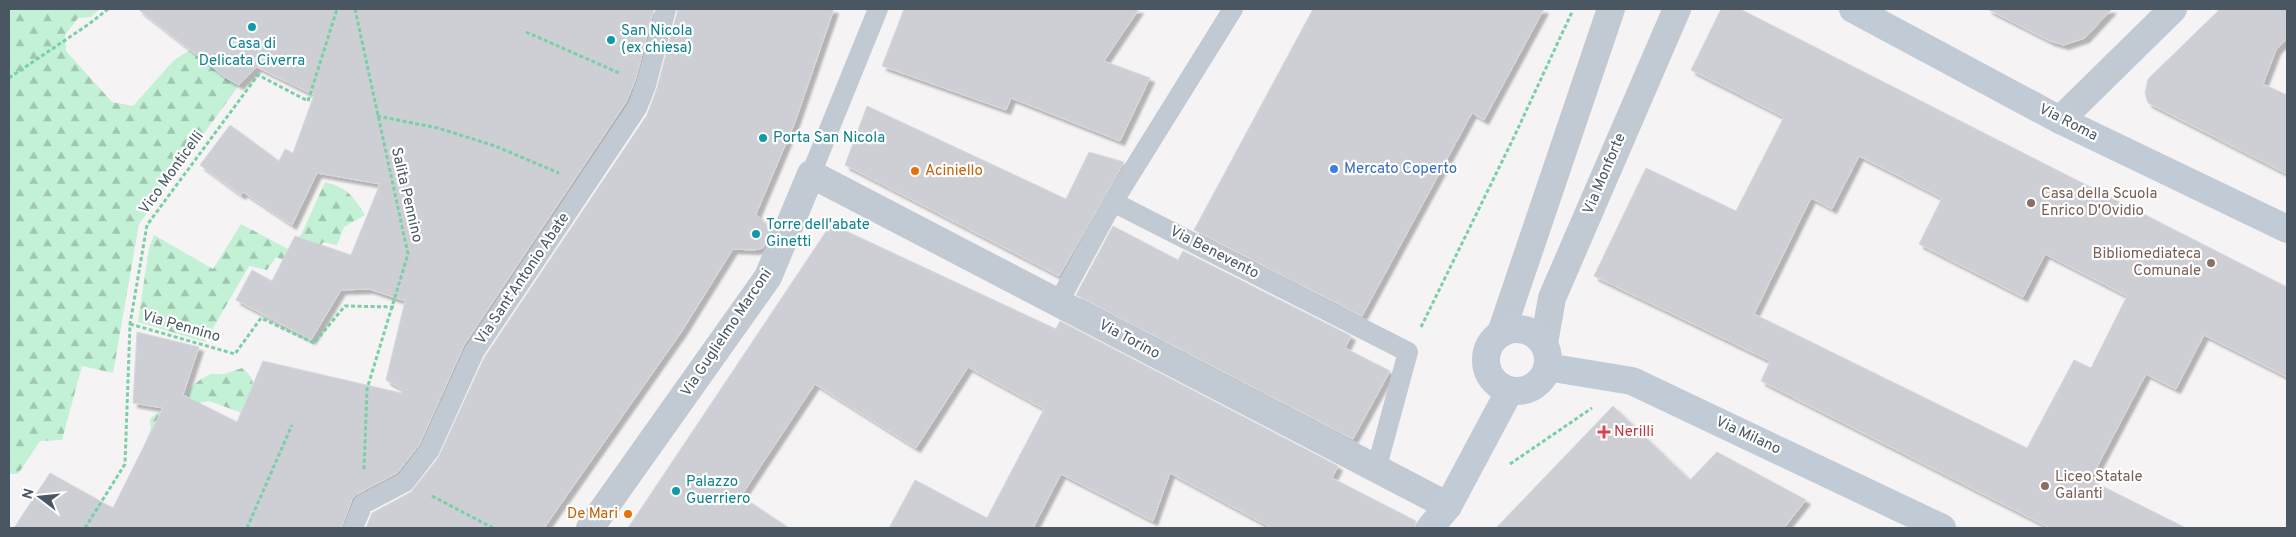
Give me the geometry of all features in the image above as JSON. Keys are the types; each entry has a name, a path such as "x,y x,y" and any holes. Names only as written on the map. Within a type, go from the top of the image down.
{"street":[{"path":"1501,332 1611,9"},
{"name":"Via Monforte","path":"1546,355 1552,298 1677,9"},
{"name":"Via Roma","path":"1853,9 2060,120 2287,230"},
{"path":"2060,120 2173,9"},
{"name":"Via Torino","path":"811,174 1448,506"},
{"name":"Via Guglielmo Marconi","path":"590,528 768,277 811,174"},
{"path":"1512,328 1524,329 1535,334 1546,355 1542,378 1533,387 1522,391 1510,390 1498,385 1490,376 1486,364 1487,352 1492,341 1501,332 1512,328"},
{"name":"Via Milano","path":"1546,355 1632,381 1942,528"},
{"path":"1430,528 1448,506 1510,390"}],"lane":[{"name":"Via Sant'Antonio Abate","path":"363,504 405,482 429,451 474,352 637,108 646,85 666,9"},
{"name":"Via Guglielmo Marconi","path":"811,174 878,9"},
{"path":"1058,303 1113,202 1233,9"},
{"name":"Via Benevento","path":"1113,202 1408,352"},
{"path":"1376,470 1408,352"},
{"path":"353,528 363,504"}],"path":[{"path":"9,78 108,9"},
{"name":"Vico Monticelli","path":"85,528 125,464 130,324 147,225 258,75 308,101 337,9"},
{"name":"Salita Pennino","path":"355,9 408,254 394,307 367,389 363,504"},
{"path":"1408,352 1514,137 1574,9"},
{"path":"526,32 646,85"},
{"path":"377,116 438,128 495,146 586,184"},
{"name":"Via Pennino","path":"130,324 235,354 260,318 314,343 345,306 394,307"},
{"path":"1504,468 1632,381"},
{"path":"247,528 292,426"},
{"path":"405,482 493,528"}],"green space":[{"path":"9,9 100,9 91,17 78,18 65,35 66,51 112,102 133,106 174,60 190,50 226,78 239,85 139,224 113,373 82,366 62,440 40,441 18,474 9,474"},
{"path":"325,182 345,190 365,215 344,227 337,245 323,242 310,270 276,257 267,270 249,266 205,342 138,322 149,248 154,235 213,269 241,224 288,249 302,233"},
{"path":"242,368 248,373 253,384 251,394 242,413 209,401 199,403 195,420 167,454 145,443 151,428 150,419 159,412 171,418 187,398 190,388 201,379 211,374 224,374"}],"building":[{"path":"138,9 654,9 635,81 626,102 464,345 419,445 397,473 357,494 352,499 341,528 14,528 50,473 113,508 163,408 133,403 137,332 199,347 183,395 237,422 263,361 401,393 402,389 386,380 405,301 369,289 341,290 311,340 236,300 252,270 272,281 295,236 351,255 380,184 317,173 292,225 243,192 241,195 200,165 230,125 279,161 285,149 293,153 314,95 257,67 239,85 226,78"},
{"path":"678,9 834,9 795,122 756,214 766,224 770,232 763,248 754,250 733,249 682,331 544,528 366,528 372,513 411,492 438,458 484,358 647,115 657,88"},
{"path":"904,9 1139,9 1104,61 1150,78 1120,141 1011,98 1006,110 882,66"},
{"name":"Mercato Coperto","path":"1313,9 1544,9 1484,120 1472,113 1362,316 1194,230"},
{"path":"1721,9 1740,9 2287,287 2287,377 2204,335 2176,389 2146,374 2090,480 2186,528 2050,528 1761,381 1770,361 1594,276 1646,168 1736,211 1784,117 1691,70","holes":["1859,156 1942,198 1919,244 2023,297 2045,254 2127,296 2091,368 2074,360 2027,448 1754,314 1811,198 1832,209"]},
{"path":"1987,9 2112,9 2085,38 2064,45 2050,41"},
{"path":"2220,9 2287,9 2287,39 2276,50 2263,84 2287,95 2287,174 2148,103 2145,93 2148,79"},
{"path":"867,106 1066,199 1089,152 1124,162 1059,276 845,165"},
{"path":"831,224 1056,329 1060,321 1338,466 1332,478 1416,521 1415,528 1272,528 1170,473 1153,521 1061,474 1033,528 889,528 915,480 987,518 1044,409 968,367 916,448 815,384 741,496 789,528 628,528"},
{"path":"1113,226 1178,260 1183,251 1351,336 1345,348 1390,371 1353,439 1076,295"},
{"path":"1613,406 1690,480 1717,452 1806,500 1784,528 1496,528"}],"place":[{"name":"Casa di Delicata Civerra","path":"252,27"},
{"name":"San Nicola (ex chiesa)","path":"611,40"},
{"name":"Porta San Nicola","path":"763,138"},
{"name":"Mercato Coperto","path":"1334,169"},
{"name":"Aciniello","path":"915,171"},
{"name":"Casa della Scuola Enrico D'Ovidio","path":"2031,203"},
{"name":"Torre dell'abate Ginetti","path":"756,234"},
{"name":"Bibliomediateca Comunale","path":"2211,263"},
{"name":"Nerilli","path":"1604,432"},
{"name":"Liceo Statale Galanti","path":"2045,486"},
{"name":"Palazzo Guerriero","path":"676,491"},
{"name":"De Mari","path":"628,514"}]}
